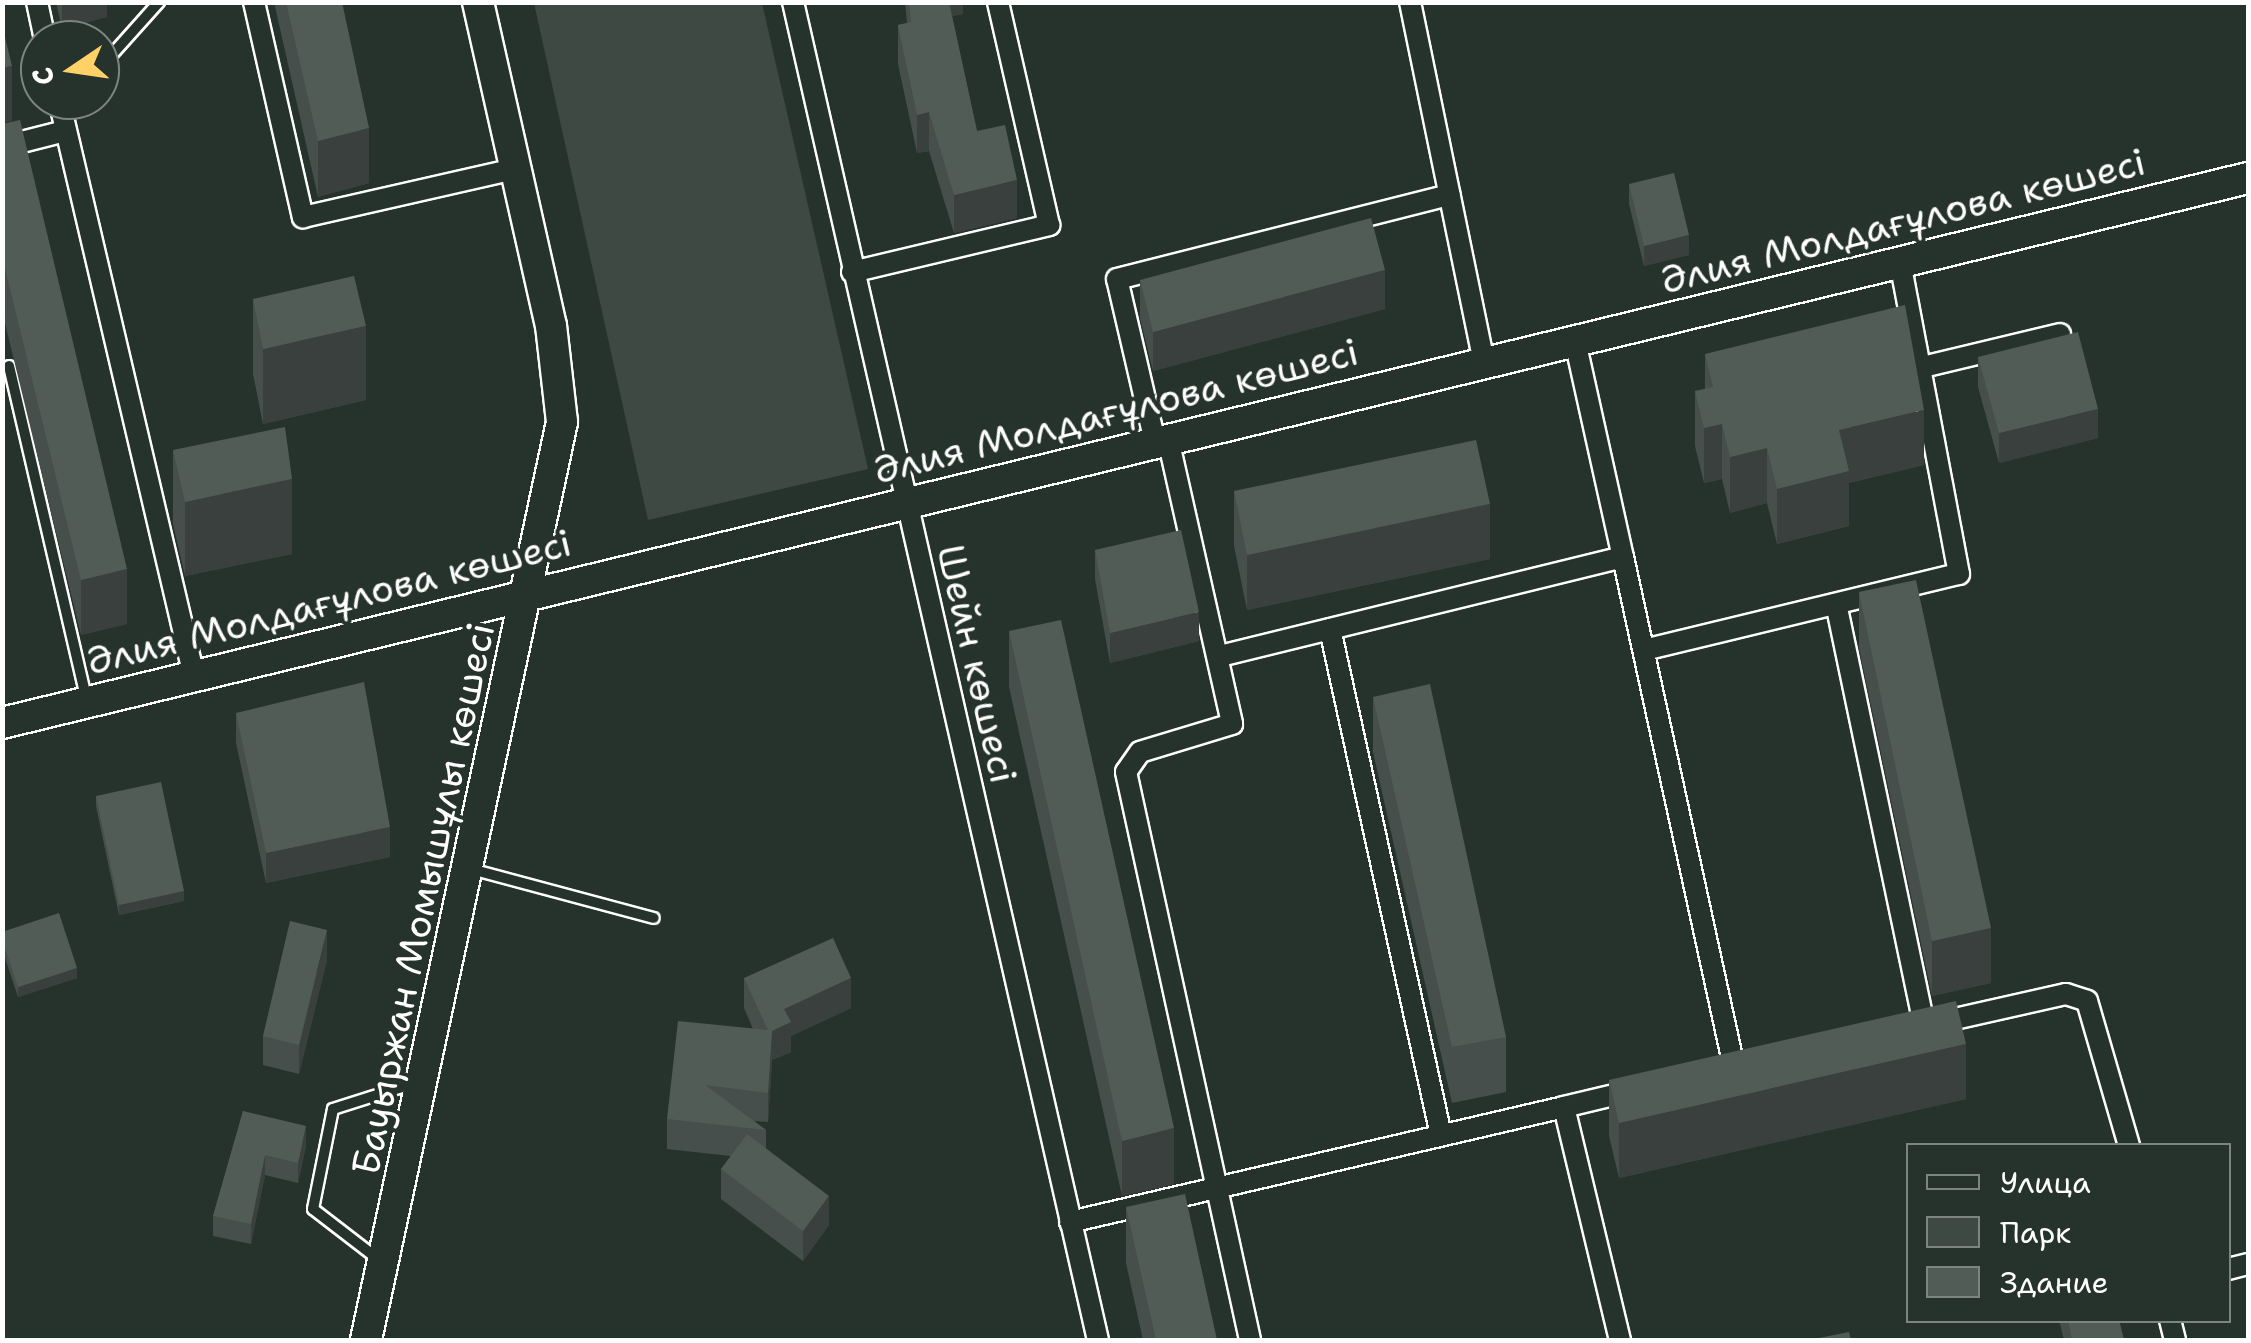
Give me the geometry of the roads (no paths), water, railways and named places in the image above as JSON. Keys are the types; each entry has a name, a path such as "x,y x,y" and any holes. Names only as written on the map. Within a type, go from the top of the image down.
{"street":[{"path":"254,2 304,218 515,168"},
{"name":"Бауыржан Момышұлы көшесі","path":"366,1340 532,593 562,422 515,168 478,2"},
{"name":"Шейн көшесі","path":"793,2 903,504 1098,1340"},
{"path":"852,272 1049,225 998,2"},
{"path":"1410,2 1484,362"},
{"path":"63,120 194,676"},
{"path":"2,147 65,131"},
{"name":"Әлия Молдағұлова көшесі","path":"2,723 2248,178"},
{"path":"1250,1340 1126,772 1140,752 1232,724 1220,656 1117,279 1450,195"},
{"path":"1644,650 1837,608 1959,574 1923,367 1900,263"},
{"path":"1923,367 2060,334"},
{"path":"1576,340 1734,1067"},
{"path":"1220,656 1623,557"},
{"path":"1837,608 1915,1028 2066,994 2087,1001 2128,1143"},
{"path":"1330,629 1441,1134"},
{"path":"1070,1222 1658,1085"},
{"path":"1564,1108 1620,1340"}],"lane":[{"path":"120,46 160,2"},
{"path":"9,366 88,702"},
{"path":"470,868 654,918"},
{"path":"383,1263 314,1209 332,1109 424,1080"}]}
